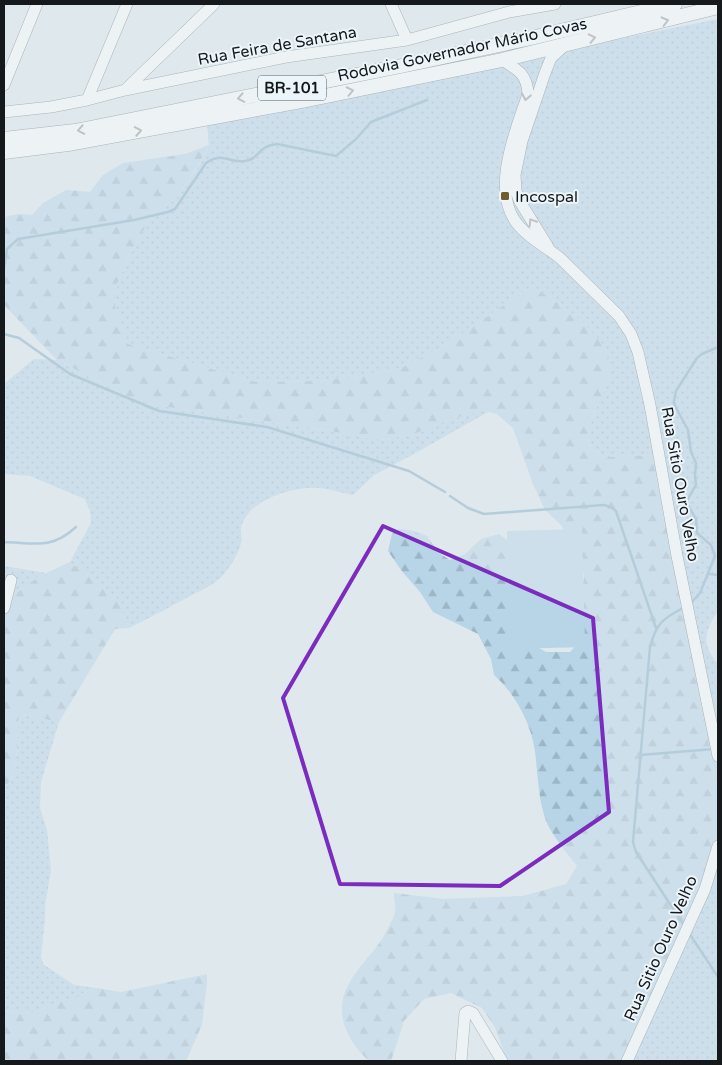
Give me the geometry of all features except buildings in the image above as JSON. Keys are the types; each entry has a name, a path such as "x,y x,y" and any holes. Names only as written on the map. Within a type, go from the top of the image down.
{"main road":[{"name":"Rodovia Governador Mário Covas","path":"4,139 75,131 401,66 675,4"},
{"name":"Rodovia Governador Mário Covas","path":"4,152 68,144 255,110 502,60 718,8"}],"street":[{"path":"4,85 37,4"},
{"path":"87,100 127,4"},
{"path":"125,90 214,4"},
{"name":"Rua Feira de Santana","path":"4,112 51,107 87,100 125,90 286,57 407,40 507,8 555,4"},
{"path":"395,5 407,40"},
{"name":"Rua Sitio Ouro Velho","path":"550,250 519,200 516,191 515,175 522,141 545,73 551,58 566,44"},
{"name":"Rua Sitio Ouro Velho","path":"502,60 519,71 527,84 528,94 508,161 505,187 508,204 517,224 533,240 550,250 619,316 631,334 638,352 649,397 679,565 718,756"},
{"path":"4,608 11,580"},
{"name":"Rua Sitio Ouro Velho","path":"627,1061 705,889 718,846"},
{"path":"461,1061 465,1014 468,1011 473,1013 502,1061"}],"highlighted area":[{"path":"383,526 593,618 609,812 500,886 340,884 283,698"}],"green space":[{"path":"718,19 718,611 710,625 706,638 709,650 718,664 718,791 652,455 611,457 591,450 588,428 611,373 585,324 559,303 534,288 526,290 444,346 401,368 319,381 256,382 128,344 115,306 117,284 135,244 156,210 176,198 198,167 209,146 207,122"},
{"path":"209,145 198,166 176,198 156,210 135,244 117,284 115,306 128,344 256,382 319,381 353,377 401,368 444,346 526,290 534,288 559,303 585,324 606,348 611,373 588,428 591,450 611,457 652,455 718,791 718,825 709,875 630,1061 507,1061 495,1027 482,1008 451,993 424,999 404,1021 391,1061 369,1061 353,1043 344,1024 342,1002 345,991 356,973 381,941 392,921 395,910 394,893 444,899 523,896 566,884 577,866 556,839 546,821 540,798 535,748 528,725 510,692 494,675 491,659 478,634 433,612 388,551 392,534 399,529 410,530 427,536 439,553 450,560 465,554 481,539 499,534 508,541 532,644 546,652 570,652 583,638 581,599 584,576 580,555 561,525 545,510 533,484 513,428 497,414 481,410 440,423 412,435 378,440 330,431 140,403 57,360 4,305 4,217 18,214 32,215 43,203 66,190 90,192 103,175 123,163 185,154"},
{"path":"34,359 57,360 140,403 330,431 378,440 412,435 440,423 481,410 488,412 374,475 353,495 309,488 285,492 262,502 252,509 245,518 241,528 242,541 232,563 222,577 206,588 129,628 117,598 70,562 91,523 90,511 85,499 30,476 4,474 4,384"},
{"path":"582,529 585,647 510,649 507,531"},
{"path":"70,562 117,598 129,628 115,629 59,722 19,714 15,774 4,789 4,603 38,577"},
{"path":"4,566 46,573 4,603"},
{"path":"19,714 59,722 41,782 40,808 47,830 51,871 45,905 41,956 43,964 74,985 97,988 31,1013 4,1011 4,789 15,774"},
{"path":"718,825 718,1061 630,1061 709,875"},
{"path":"207,974 202,1025 186,1061 4,1061 4,1011 31,1013 97,988 121,992"}],"waterway":[{"path":"4,268 7,249 18,239 134,220 175,209 206,163 217,158 235,161 250,160 266,147 277,144 336,156 356,139 371,122 427,100"},
{"path":"4,334 19,338 70,374 159,411 267,427 409,471 445,492"},
{"path":"690,604 700,593 715,556 711,545 697,533 696,519 686,502 696,485 696,463 691,452 688,430 674,401 676,391 697,358 718,347"},
{"path":"450,496 468,508 484,514 604,505 611,507 616,511 656,628"},
{"path":"4,542 42,544 59,539 76,527"},
{"path":"709,574 718,575"},
{"path":"683,608 670,615 661,623 650,647 633,842 636,852 685,927"},
{"path":"640,755 714,749"},
{"path":"689,933 718,977"}],"place":[{"name":"Incospal","path":"505,196"}]}
